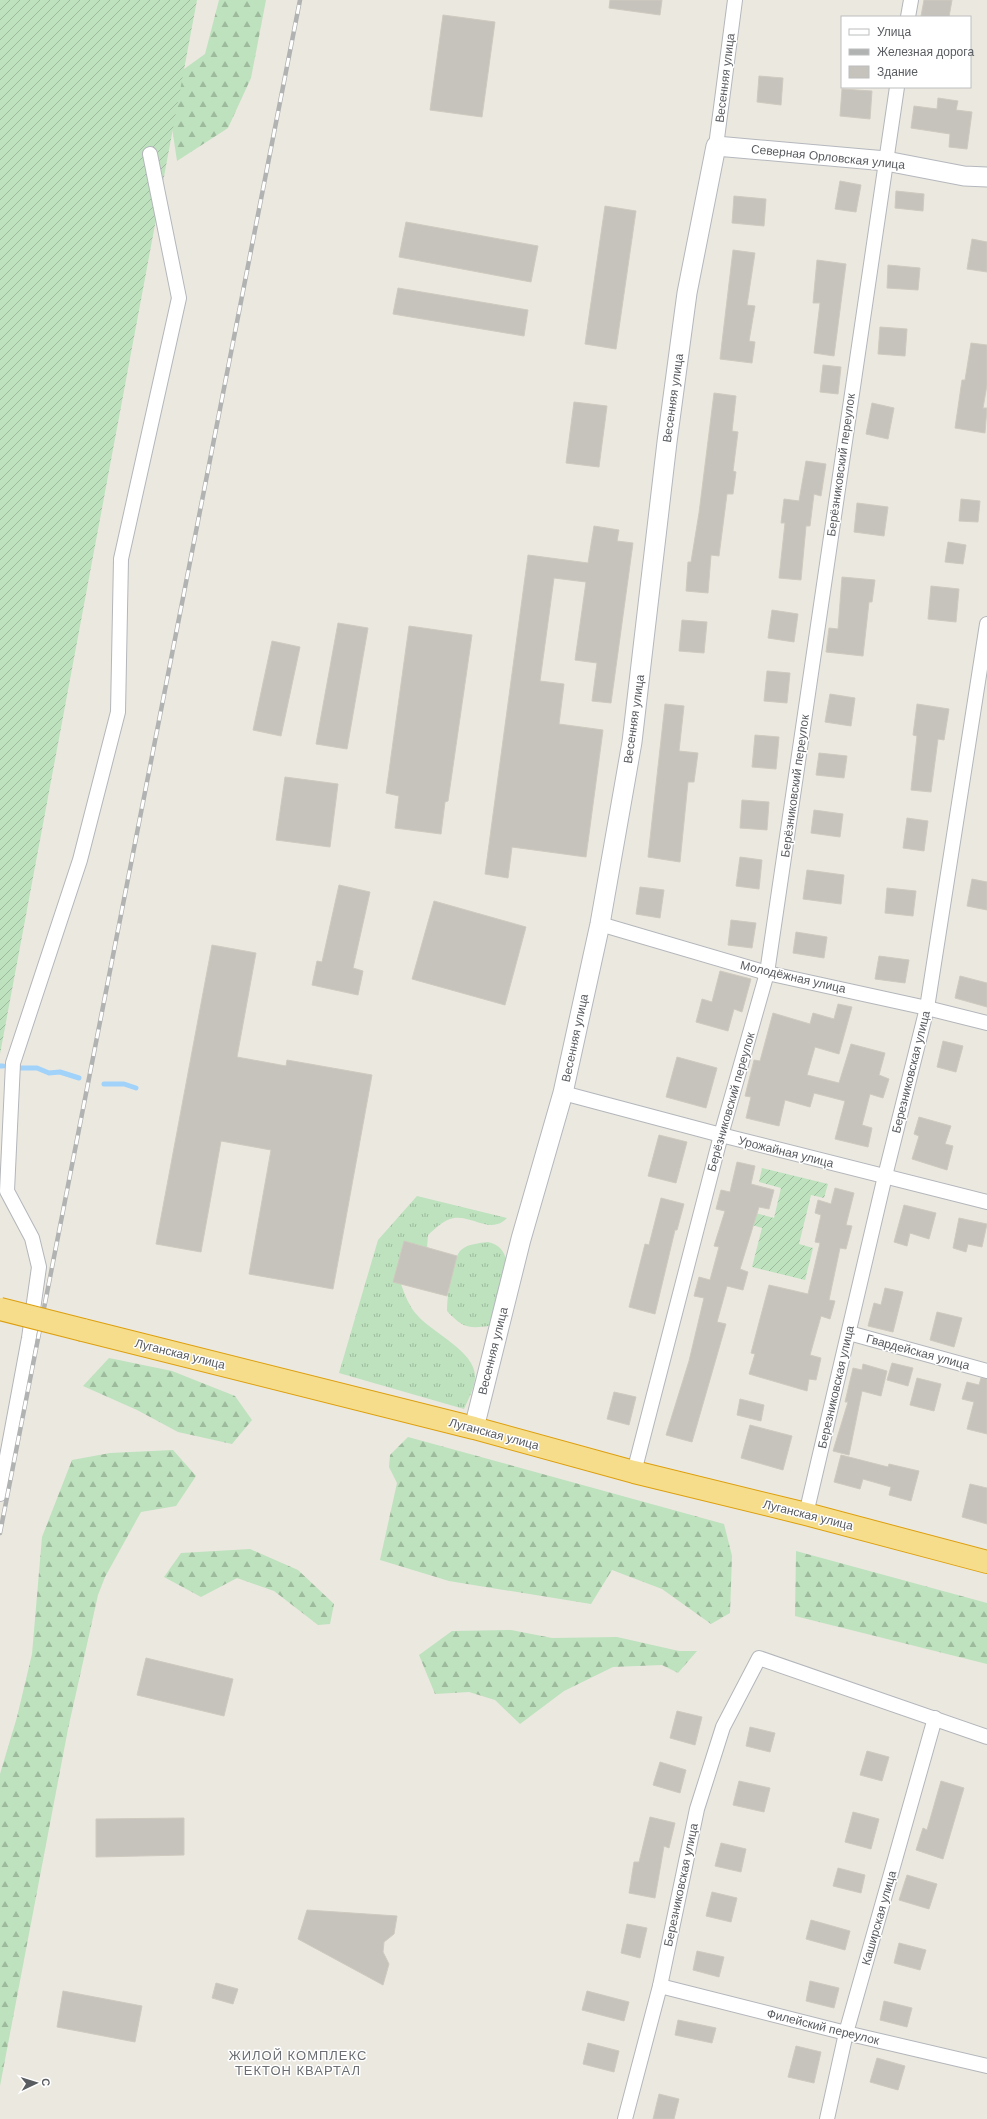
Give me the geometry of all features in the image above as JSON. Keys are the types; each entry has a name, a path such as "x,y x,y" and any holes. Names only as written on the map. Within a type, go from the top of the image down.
{"highway":[{"name":"Луганская улица","path":"0,1309 474,1428 634,1472 806,1514 987,1562"}],"street":[{"name":"Весенняя улица","path":"474,1428 522,1239 563,1093 600,924 632,742 667,442 687,293 716,146 736,0"},
{"path":"908,16 911,0"},
{"name":"Берёзниковский переулок","path":"634,1472 721,1135 767,973 897,88"},
{"name":"Северная Орловская улица","path":"716,146 886,161 964,176 987,177"},
{"path":"0,1494 29,1338 39,1267 32,1238 7,1191 13,1063 80,860 118,712 121,559 179,298 150,154"},
{"name":"Березниковская улица","path":"806,1514 885,1176 927,1008 987,624"},
{"name":"Молодёжная улица","path":"600,924 767,973 927,1008 987,1024"},
{"name":"Урожайная улица","path":"563,1093 721,1135 987,1202"},
{"name":"Гвардейская улица","path":"849,1333 987,1371"},
{"name":"Березниковская улица","path":"625,2119 660,1986 697,1810 723,1727 759,1658 935,1718"},
{"path":"935,1718 987,1737"},
{"name":"Каширская улица","path":"827,2119 846,2033 935,1718"},
{"name":"Филейский переулок","path":"660,1986 846,2033 987,2066"}],"green space":[{"path":"0,0 197,0 0,1054"},
{"path":"219,0 266,0 251,78 228,128 177,161 171,121 177,74 205,54"},
{"path":"762,1168 828,1184 824,1198 811,1195 799,1244 813,1248 805,1280 752,1267 762,1228 752,1225 755,1213 774,1218 781,1188 759,1182"},
{"path":"417,1196 507,1218 501,1223 494,1225 488,1225 461,1218 454,1218 443,1222 428,1235 427,1248 401,1284 412,1309 425,1322 469,1359 475,1377 474,1385 464,1409 339,1373 378,1240"},
{"path":"488,1242 500,1248 507,1261 489,1326 465,1326 457,1321 447,1311 452,1270 461,1250 470,1245"},
{"path":"109,1358 172,1371 235,1396 252,1420 232,1444 178,1432 137,1410 83,1386"},
{"path":"408,1437 724,1524 732,1556 730,1613 711,1624 662,1589 612,1570 591,1604 449,1581 380,1560 397,1483 389,1467 390,1455"},
{"path":"173,1450 196,1476 176,1506 141,1512 105,1577 98,1595 68,1729 0,2086 0,1774 17,1717 32,1654 42,1537 72,1460 110,1453"},
{"path":"250,1549 298,1570 334,1604 330,1624 318,1625 274,1591 237,1578 201,1597 164,1577 181,1553"},
{"path":"796,1551 987,1603 987,1664 795,1616"},
{"path":"511,1630 552,1638 617,1637 679,1651 697,1651 678,1673 662,1665 613,1667 564,1691 520,1724 495,1700 469,1692 435,1694 419,1655 452,1631"}],"building":[{"path":"610,0 662,0 660,15 609,8"},
{"path":"924,0 952,0 949,16 921,16"},
{"path":"443,15 495,22 482,117 430,110"},
{"path":"759,76 783,78 781,105 757,102"},
{"path":"842,89 872,91 870,119 840,116"},
{"path":"938,98 958,101 956,110 972,112 967,149 949,147 950,134 911,128 914,106 937,109"},
{"path":"840,181 861,185 856,212 835,209"},
{"path":"896,191 924,194 923,211 895,208"},
{"path":"734,196 766,199 764,226 732,223"},
{"path":"605,206 636,211 616,349 585,344"},
{"path":"406,222 538,246 531,282 399,257"},
{"path":"972,239 987,242 987,272 967,269"},
{"path":"733,250 755,253 747,305 755,306 749,341 755,342 752,363 720,359"},
{"path":"817,260 846,264 834,356 814,353 820,303 813,303"},
{"path":"888,265 920,268 918,290 887,288"},
{"path":"398,288 528,310 524,336 393,314"},
{"path":"880,327 907,329 905,356 878,354"},
{"path":"971,343 987,345 987,385 983,408 987,408 985,433 955,428 962,380 965,380"},
{"path":"823,365 841,367 838,394 820,392"},
{"path":"714,393 736,396 732,431 738,432 733,471 736,472 733,494 727,494 719,556 711,555 708,593 686,591 688,562 691,562 699,513"},
{"path":"574,402 607,406 599,467 566,463"},
{"path":"872,403 894,408 888,439 866,434"},
{"path":"806,461 826,464 821,496 814,494 810,526 806,526 801,580 779,578 785,523 781,523 784,499 799,501"},
{"path":"961,499 980,501 978,522 959,521"},
{"path":"857,503 888,507 884,536 854,532"},
{"path":"594,526 619,530 617,541 633,543 611,703 592,701 597,663 575,660 586,582 554,578 540,681 564,684 559,724 603,730 586,857 512,847 508,878 485,874 528,555 588,563"},
{"path":"948,542 966,545 963,564 945,562"},
{"path":"842,577 875,580 872,602 869,602 863,656 826,652 829,628 838,629"},
{"path":"931,586 959,589 956,622 928,619"},
{"path":"772,610 798,614 794,642 768,638"},
{"path":"682,620 707,622 704,653 679,651"},
{"path":"338,623 368,628 347,749 316,744"},
{"path":"409,626 472,635 448,801 445,802 441,834 395,828 399,796 386,793"},
{"path":"272,641 300,647 281,736 253,730"},
{"path":"767,671 790,673 787,703 764,701"},
{"path":"830,694 855,698 851,726 825,722"},
{"path":"665,704 684,706 679,751 698,753 694,782 688,782 680,862 648,857"},
{"path":"917,704 949,709 944,740 938,739 931,792 911,790 917,736 913,735"},
{"path":"755,735 779,737 776,769 752,767"},
{"path":"819,753 847,756 844,778 816,775"},
{"path":"285,777 338,784 330,847 276,840"},
{"path":"742,800 769,802 767,830 740,828"},
{"path":"814,810 843,814 840,837 811,833"},
{"path":"907,818 928,821 924,851 903,848"},
{"path":"740,857 762,860 759,889 736,886"},
{"path":"807,870 844,875 841,904 803,899"},
{"path":"972,879 987,882 987,910 967,906"},
{"path":"339,885 370,892 353,968 363,971 358,995 312,985 317,961 322,962"},
{"path":"640,887 664,890 660,918 636,914"},
{"path":"887,888 916,891 913,916 885,913"},
{"path":"434,901 526,927 505,1005 412,979"},
{"path":"731,920 756,923 752,948 728,945"},
{"path":"796,932 827,937 824,958 793,953"},
{"path":"212,945 256,953 237,1057 286,1066 287,1060 372,1075 333,1289 249,1274 271,1150 221,1141 201,1252 156,1244"},
{"path":"879,956 909,960 905,983 875,979"},
{"path":"720,971 751,979 742,1012 734,1009 728,1031 696,1022 702,999 712,1002"},
{"path":"960,976 987,983 987,1007 955,998"},
{"path":"838,1004 852,1007 839,1054 815,1047 807,1075 839,1083 851,1044 885,1053 879,1075 889,1079 883,1098 870,1094 862,1125 872,1128 868,1147 835,1139 845,1101 814,1093 810,1107 785,1100 779,1126 746,1118 751,1097 745,1096 754,1060 760,1061 773,1013 810,1024 813,1013 834,1019"},
{"path":"943,1041 963,1046 956,1072 937,1067"},
{"path":"677,1057 717,1068 706,1108 666,1097"},
{"path":"919,1117 951,1126 945,1144 953,1146 947,1170 912,1159 919,1136 914,1134"},
{"path":"659,1135 687,1142 676,1183 648,1176"},
{"path":"737,1162 755,1166 751,1184 774,1190 769,1209 759,1207 740,1269 748,1272 743,1290 727,1286 717,1322 726,1324 692,1442 666,1435 689,1361 704,1298 694,1296 699,1277 710,1280 719,1247 714,1246 725,1211 716,1209 721,1190 730,1192"},
{"path":"835,1188 854,1193 846,1225 852,1226 846,1249 840,1248 829,1300 835,1301 830,1319 821,1316 810,1355 821,1358 816,1380 809,1379 807,1391 749,1374 755,1354 751,1353 769,1285 808,1294 820,1243 815,1242 821,1215 815,1213 818,1200 831,1204"},
{"path":"661,1198 684,1204 677,1230 675,1230 655,1314 629,1307 645,1244 649,1245"},
{"path":"904,1205 936,1213 929,1239 910,1233 907,1246 894,1242"},
{"path":"959,1218 987,1224 982,1247 968,1244 966,1252 953,1248"},
{"path":"404,1241 457,1256 447,1296 393,1282"},
{"path":"885,1288 903,1292 893,1332 868,1326 874,1303 881,1305"},
{"path":"937,1312 962,1318 954,1347 930,1340"},
{"path":"892,1363 913,1368 908,1386 887,1380"},
{"path":"863,1364 887,1371 881,1396 862,1391 849,1455 833,1451 848,1402 845,1402 853,1368 862,1370"},
{"path":"917,1378 941,1384 934,1411 910,1405"},
{"path":"981,1378 987,1379 987,1434 967,1429 974,1402 962,1399 967,1382 979,1385"},
{"path":"614,1392 636,1397 629,1425 607,1419"},
{"path":"740,1399 764,1405 761,1421 737,1415"},
{"path":"750,1425 792,1436 783,1470 741,1458"},
{"path":"841,1455 888,1467 889,1464 919,1471 911,1501 889,1495 891,1487 863,1479 860,1489 834,1482"},
{"path":"970,1484 987,1488 987,1524 962,1517"},
{"path":"146,1658 233,1679 224,1716 137,1695"},
{"path":"677,1711 702,1717 695,1745 670,1738"},
{"path":"750,1727 775,1733 770,1752 746,1746"},
{"path":"867,1751 889,1757 882,1781 860,1775"},
{"path":"660,1762 686,1770 680,1793 653,1785"},
{"path":"739,1781 770,1788 764,1812 733,1805"},
{"path":"941,1781 964,1788 943,1859 916,1850 923,1828 927,1830"},
{"path":"853,1812 879,1819 871,1849 845,1842"},
{"path":"650,1817 675,1823 669,1848 664,1846 655,1898 629,1893 634,1862 639,1862"},
{"path":"184,1818 184,1855 96,1857 96,1819"},
{"path":"721,1843 746,1849 741,1872 715,1866"},
{"path":"838,1868 865,1875 861,1893 833,1886"},
{"path":"907,1875 937,1884 929,1909 899,1900"},
{"path":"712,1892 737,1898 731,1922 706,1916"},
{"path":"307,1910 397,1916 394,1934 384,1942 383,1952 389,1964 383,1985 298,1939"},
{"path":"811,1920 850,1931 845,1950 806,1939"},
{"path":"627,1924 647,1928 640,1958 621,1953"},
{"path":"899,1943 926,1950 920,1970 894,1963"},
{"path":"697,1951 724,1957 719,1977 693,1970"},
{"path":"810,1981 839,1988 834,2008 806,2001"},
{"path":"216,1983 238,1989 233,2004 212,1998"},
{"path":"63,1991 142,2006 135,2042 57,2027"},
{"path":"587,1991 629,2002 624,2021 582,2010"},
{"path":"884,2001 912,2008 907,2027 880,2020"},
{"path":"678,2020 716,2028 712,2043 675,2035"},
{"path":"588,2043 619,2051 614,2072 583,2064"},
{"path":"796,2046 821,2052 814,2083 788,2077"},
{"path":"877,2058 905,2066 898,2090 870,2082"},
{"path":"659,2094 679,2099 674,2119 653,2119"}],"waterway":[{"path":"20,1068 37,1068 49,1073 60,1072 79,1078"},
{"path":"104,1084 124,1084 136,1088"}],"railway":[{"path":"0,1533 300,0"}],"district":[{"name":"ЖИЛОЙ КОМПЛЕКС ТЕКТОН КВАРТАЛ","path":"298,2062"}]}
